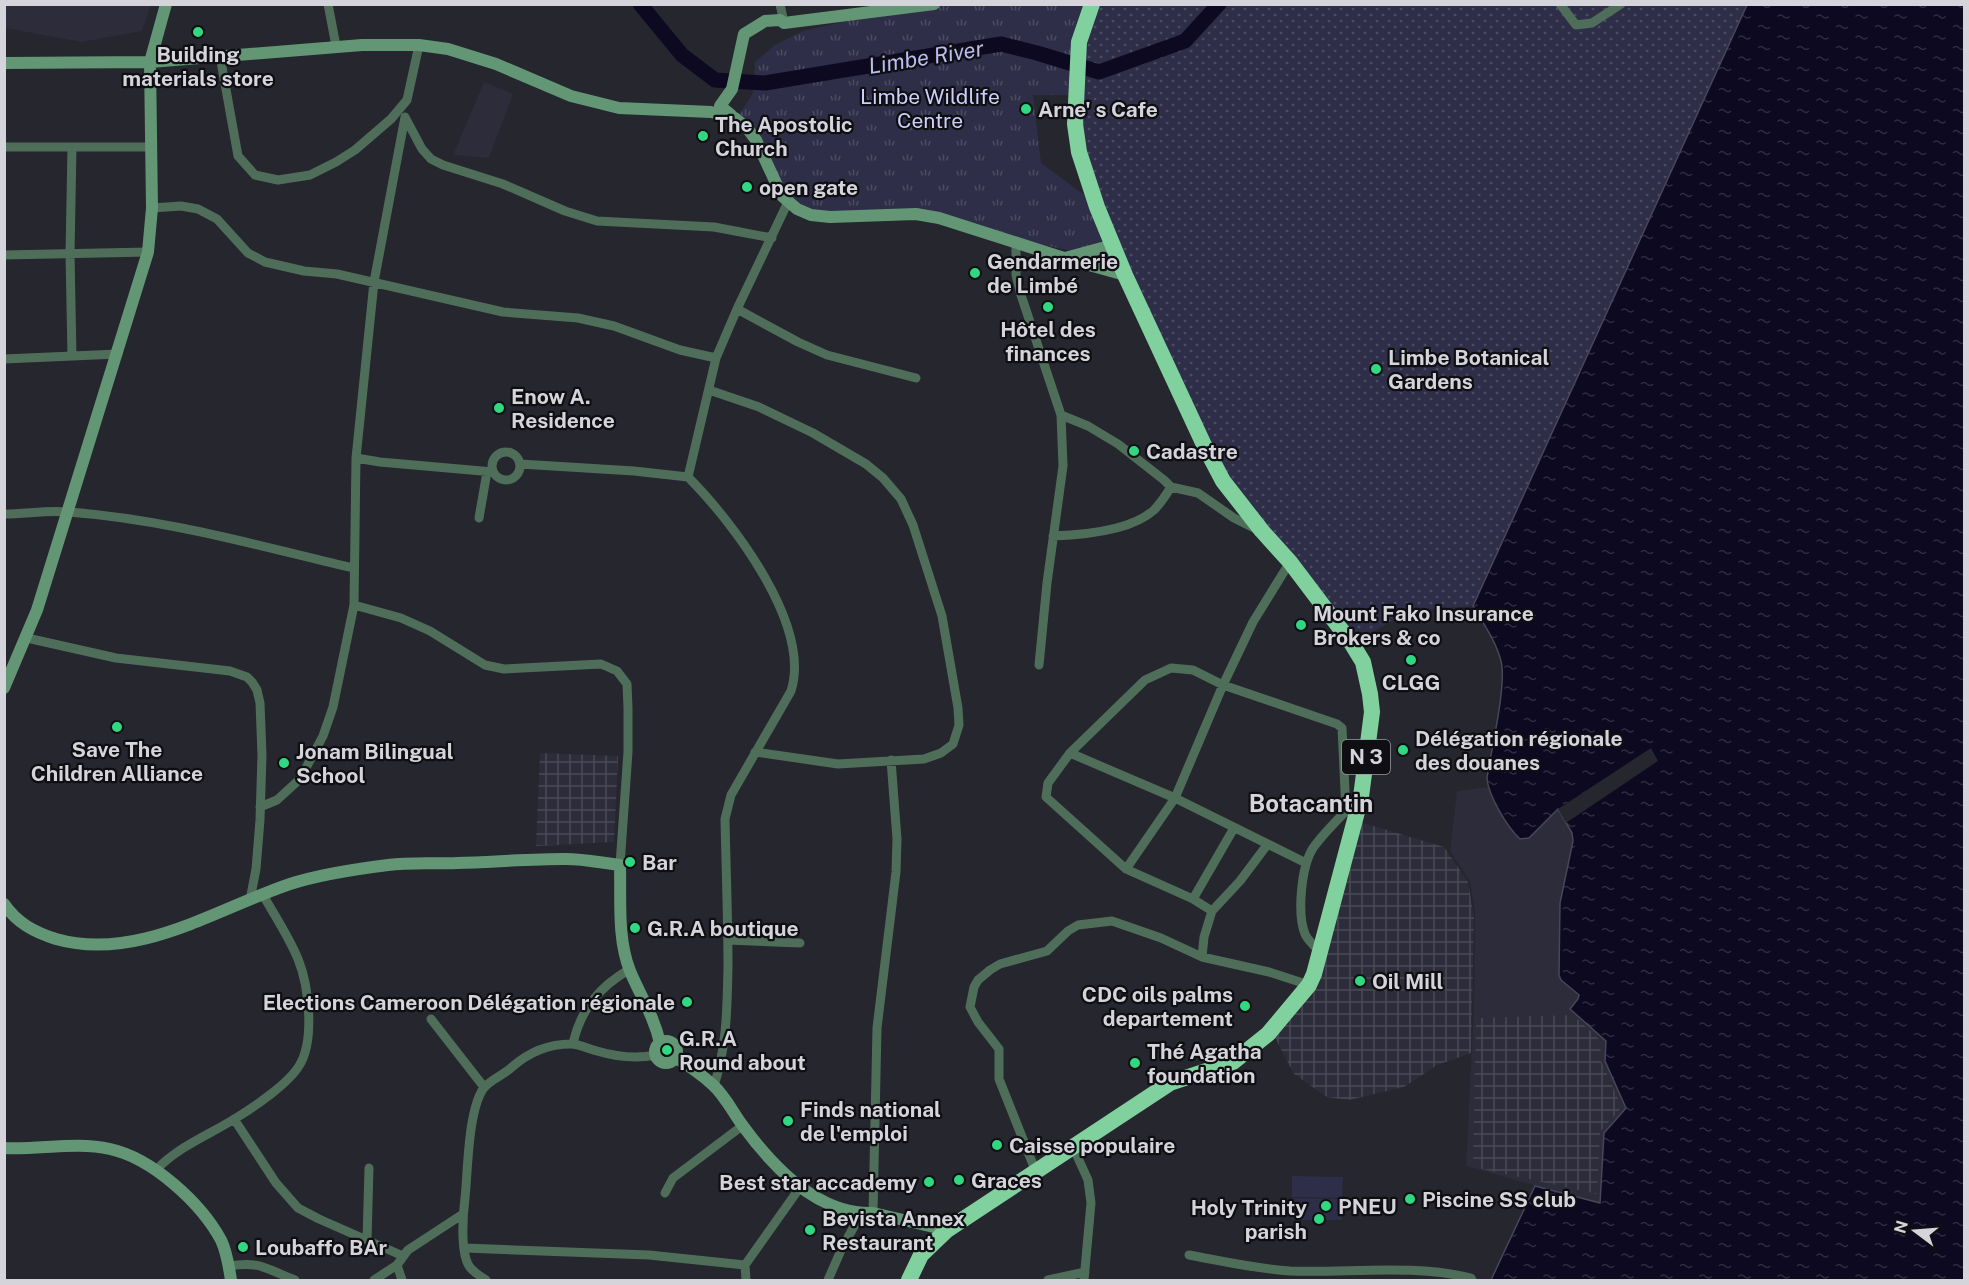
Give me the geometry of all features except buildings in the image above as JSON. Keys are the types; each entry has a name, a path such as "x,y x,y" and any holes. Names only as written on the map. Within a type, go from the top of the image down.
{"highway":[{"name":"N 3","path":"909,1281 921,1255 947,1230 1170,1083 1233,1062 1268,1034 1309,985 1320,952 1361,797 1372,712 1363,662 1290,562 1262,531 1223,481 1125,275 1097,207 1079,152 1075,124 1079,42 1092,4"}],"street":[{"path":"5,685 27,638 118,354 148,252 152,208 150,62 166,4"},
{"path":"328,4 336,46"},
{"path":"780,4 784,23"},
{"path":"934,4 784,23 780,20 765,21 744,34 732,89 720,106 747,128 756,140 775,184 788,202 811,215 830,217 916,214 939,218 1125,275"},
{"path":"1560,4 1576,25 1592,23 1621,4"},
{"path":"4,63 150,62 336,46 419,45 471,55 521,73 571,96 619,108 711,112 735,118"},
{"path":"260,807 277,800 300,779 323,736 341,676 354,605 356,458 374,282 419,45"},
{"path":"220,56 238,156 255,175 278,180 310,176 355,150 391,119 407,100"},
{"path":"405,117 422,148 431,159 503,184 565,211 597,221 714,227 772,238"},
{"path":"4,147 152,147"},
{"path":"72,147 70,254 72,356"},
{"path":"688,477 716,358 788,202"},
{"path":"152,208 181,206 198,209 218,219 248,253 265,262 304,271 337,274 503,312 578,318 614,326 680,350 716,358"},
{"path":"1016,241 1016,275 1021,295 1061,415 1063,466 1039,665"},
{"path":"1064,258 1113,245"},
{"path":"4,255 148,252"},
{"path":"737,309 827,355 916,378"},
{"path":"4,359 118,354"},
{"path":"709,390 759,407 813,433 866,464 884,478 901,499 913,525 942,616 958,708 959,725 953,744 941,753 924,759 838,764 756,752"},
{"path":"1061,415 1088,426 1118,444 1171,487 1198,494 1234,518 1262,531"},
{"path":"479,518 492,463 500,453 509,452 513,453 520,464"},
{"path":"356,458 490,472 499,478 508,480 516,476 520,464"},
{"path":"520,464 634,471 688,477 729,523 758,566 774,592 789,636 795,667 795,680 791,691 731,795 726,809 728,940 726,1033 723,1059 714,1086"},
{"path":"1053,536 1093,534 1132,522 1153,511 1171,487"},
{"path":"4,514 66,511 153,522 258,544 354,568"},
{"path":"1126,869 1175,798 1223,684 1253,622 1290,562"},
{"path":"354,605 402,618 430,631 485,665 504,669 601,664 616,671 627,684 628,752 620,865 623,940 630,969 651,1011 658,1049 657,1058 664,1063 669,1063 676,1058 677,1050 672,1043 664,1041 658,1049 643,1057 619,1057 573,1043 537,1050 484,1087 476,1103 463,1214 466,1260 471,1268 486,1281"},
{"path":"27,638 99,655 162,665 224,670 247,677 257,690 260,703 262,754 256,868 250,900"},
{"path":"1212,910 1126,869 1046,797 1048,783 1070,753 1145,680 1171,668 1193,670 1223,684 1337,724 1342,728 1346,811"},
{"path":"1070,753 1175,798 1306,863"},
{"path":"828,1281 842,1248 867,1214 877,1028 896,872 897,839 891,760"},
{"path":"1320,952 1307,938 1303,926 1301,902 1306,863 1312,850 1361,797"},
{"path":"1193,899 1234,828"},
{"path":"1202,957 1204,937 1212,910 1240,881 1267,845"},
{"path":"4,904 13,916 33,930 66,942 92,945 136,940 189,924 304,880 391,865 568,859 620,865"},
{"path":"156,1170 179,1150 234,1119 266,1097 299,1067 308,1042 306,996 298,961 263,895"},
{"path":"1036,1172 999,1079 999,1049 972,1015 971,997 974,987 978,980 1000,964 1047,951 1068,931 1078,925 1112,921 1161,938 1202,957 1269,972 1309,985"},
{"path":"728,940 800,943"},
{"path":"573,1043 588,1004 615,977 630,969"},
{"path":"431,1019 484,1087"},
{"path":"676,1058 714,1086 742,1126 773,1163 825,1202 867,1214 947,1230"},
{"path":"234,1119 276,1183 298,1208 403,1256"},
{"path":"665,1194 673,1178 742,1126"},
{"path":"4,1148 91,1146 129,1154 156,1170 194,1204 211,1224 222,1242 231,1281"},
{"path":"1048,1281 1084,1276 1091,1203 1088,1180 1073,1147"},
{"path":"367,1240 369,1168"},
{"path":"746,1281 745,1265 801,1186"},
{"path":"374,1281 397,1265 408,1250 463,1214"},
{"path":"465,1248 649,1255 745,1265"},
{"path":"1189,1255 1287,1271 1340,1276 1452,1274 1471,1278 1472,1281"},
{"path":"229,1266 248,1263 263,1266 295,1281"},
{"path":"397,1265 402,1281"},
{"path":"1287,1271 1291,1281"}],"shaded area":[{"path":"4,5 151,5 142,31 82,42 5,28"},
{"path":"484,82 513,94 489,158 453,155"},
{"path":"1651,748 1572,833 1573,841 1560,903 1561,980 1579,997 1570,1009 1606,1041 1605,1061 1626,1108 1604,1134 1601,1204 1466,1166 1474,1007 1475,913 1470,881 1450,851 1457,791 1488,787 1513,832 1529,837 1558,809"},
{"path":"540,753 618,756 614,842 536,846"},
{"path":"1360,822 1444,847 1468,882 1474,918 1471,1053 1437,1065 1404,1087 1349,1100 1327,1097 1294,1074 1272,1032 1294,1009"},
{"path":"1573,1015 1601,1041 1600,1059 1622,1107 1600,1132 1597,1194 1473,1167 1476,1018"}],"green space":[{"name":"Limbe Wildlife Centre","path":"917,5 1096,5 1076,95 1033,95 1041,163 1099,206 1119,260 1018,240 931,212 813,214 789,202 739,115 753,93 755,62 775,45 803,31"},
{"name":"Limbe Botanical Gardens","path":"1096,5 1747,5 1473,606 1408,611 1354,643 1223,478 1119,260 1077,139 1079,42"},
{"path":"1292,1176 1343,1177 1342,1198 1292,1197"},
{"path":"1291,1198 1342,1199 1342,1220 1291,1220"}],"water":[{"path":"1747,5 1964,5 1964,1280 1491,1280 1535,1186 1600,1203 1604,1133 1626,1108 1605,1061 1606,1041 1570,1009 1579,995 1561,980 1559,975 1560,903 1573,841 1572,833 1558,809 1529,838 1520,839 1499,810 1488,785 1487,778 1500,701 1502,672 1496,646 1473,606"}],"pier":[{"path":"1651,748 1658,761 1566,823 1558,809"}],"waterway":[{"name":"Limbe River","path":"640,4 682,55 715,80 765,83 1001,44 1099,72 1185,41 1219,4"}],"place":[{"name":"Building materials store","path":"198,32"},
{"name":"Arne' s Cafe","path":"1026,109"},
{"name":"The Apostolic Church","path":"703,136"},
{"name":"open gate","path":"747,187"},
{"name":"Gendarmerie de Limbé","path":"975,273"},
{"name":"Hôtel des finances","path":"1048,307"},
{"name":"Limbe Botanical Gardens","path":"1376,369"},
{"name":"Enow A. Residence","path":"499,408"},
{"name":"Cadastre","path":"1134,451"},
{"name":"Mount Fako Insurance Brokers & co","path":"1301,625"},
{"name":"CLGG","path":"1411,660"},
{"name":"Save The Children Alliance","path":"117,727"},
{"name":"Délégation régionale des douanes","path":"1403,750"},
{"name":"Jonam Bilingual School","path":"284,763"},
{"name":"Bar","path":"630,862"},
{"name":"G.R.A boutique","path":"635,928"},
{"name":"Oil Mill","path":"1360,981"},
{"name":"Elections Cameroon Délégation régionale","path":"687,1002"},
{"name":"CDC oils palms departement","path":"1245,1006"},
{"name":"G.R.A Round about","path":"667,1050"},
{"name":"Thé Agatha foundation","path":"1135,1063"},
{"name":"Finds national de l'emploi","path":"788,1121"},
{"name":"Caisse populaire","path":"997,1145"},
{"name":"Graces","path":"959,1180"},
{"name":"Best star accademy","path":"929,1182"},
{"name":"Piscine SS club","path":"1410,1199"},
{"name":"PNEU","path":"1326,1206"},
{"name":"Holy Trinity parish","path":"1319,1219"},
{"name":"Bevista Annex Restaurant","path":"810,1230"},
{"name":"Loubaffo BAr","path":"243,1247"}],"district":[{"name":"Botacantin","path":"1311,803"}]}
